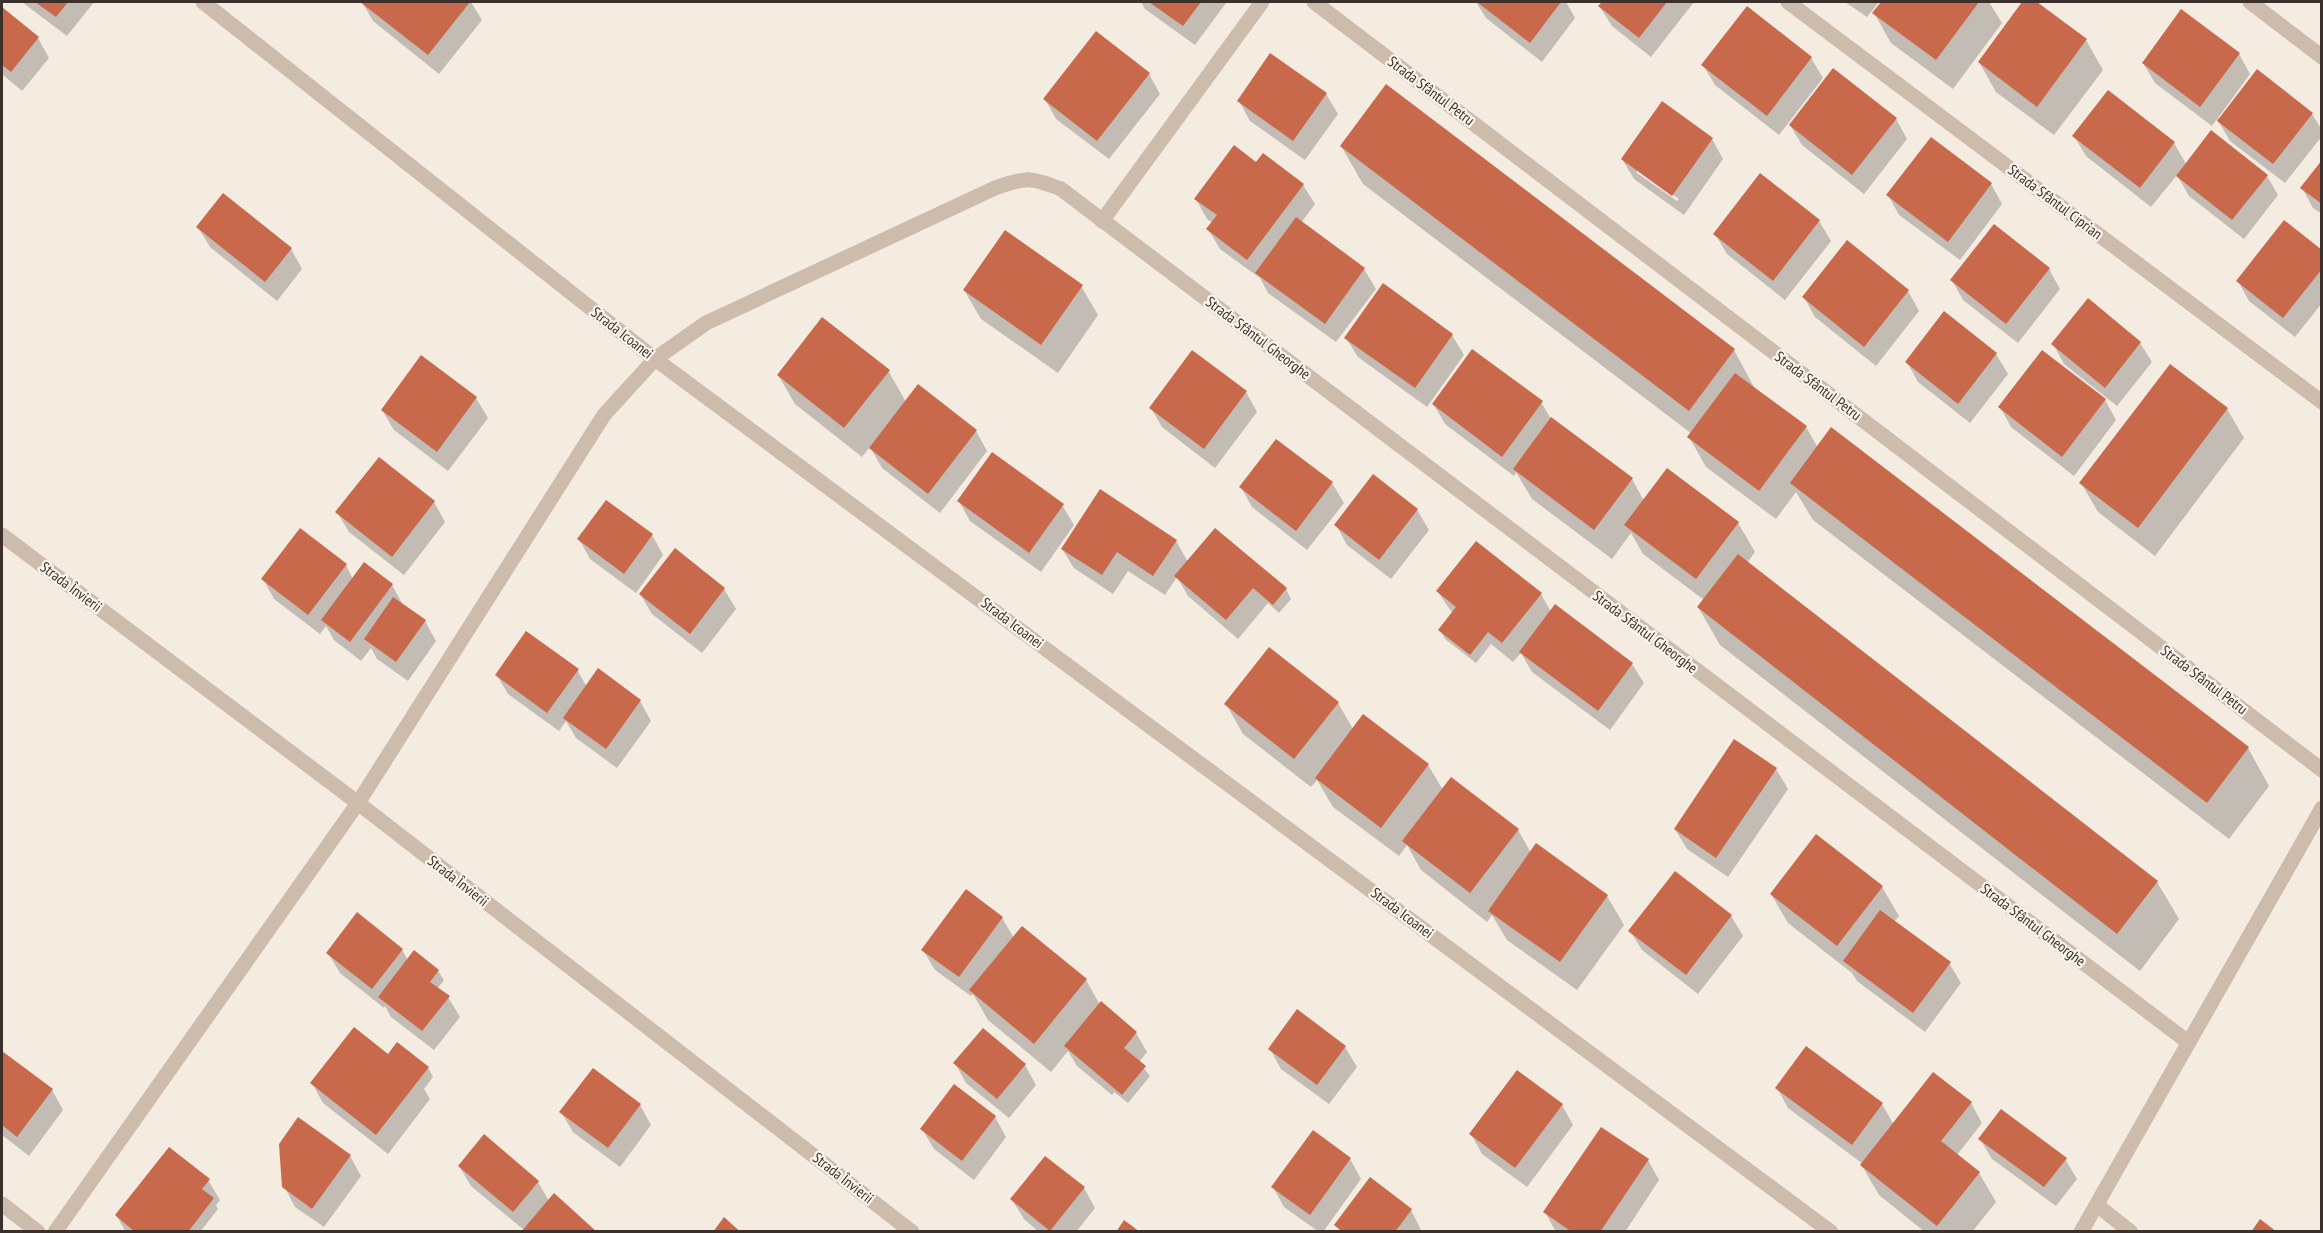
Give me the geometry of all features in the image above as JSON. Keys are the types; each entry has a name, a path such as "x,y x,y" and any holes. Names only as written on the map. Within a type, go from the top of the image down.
{"street":[{"name":"Strada Icoanei","path":"203,2 655,359 1831,1232"},
{"path":"1102,220 1262,2"},
{"name":"Strada Sfântul Petru","path":"1314,2 2322,770"},
{"name":"Strada Sfântul Ciprian","path":"1788,2 2322,402"},
{"path":"2250,2 2322,57"},
{"name":"Strada Sfântul Gheorghe","path":"55,1232 358,804 604,415 655,359 706,323 995,188 1020,179 1038,180 1061,189 2188,1042"},
{"name":"Strada Învierii","path":"2,535 358,804 912,1232"},
{"path":"2081,1232 2322,808"},
{"path":"2,1204 38,1232"},
{"path":"2097,1205 2131,1232"}],"building":[{"path":"35,2 68,2 56,17"},
{"path":"360,2 470,2 428,55"},
{"path":"1149,2 1201,2 1183,26"},
{"path":"1477,2 1561,2 1530,43"},
{"path":"1602,2 1667,2 1639,38 1598,6"},
{"path":"1881,2 1979,2 1936,60 1872,13"},
{"path":"2022,2 2037,2 2087,39 2037,107 1978,62"},
{"path":"1747,6 1812,57 1767,116 1701,65"},
{"path":"2,7 39,37 11,72 2,65"},
{"path":"2181,9 2240,53 2200,107 2142,63"},
{"path":"1096,31 1150,73 1097,141 1043,99"},
{"path":"1270,53 1327,93 1293,141 1237,101"},
{"path":"1833,68 1897,118 1852,175 1789,125"},
{"path":"2257,69 2313,113 2273,164 2217,121"},
{"path":"1386,84 1735,349 1689,411 1340,146"},
{"path":"2108,90 2175,142 2140,188 2072,136"},
{"path":"1662,101 1713,138 1672,196 1621,159"},
{"path":"2211,130 2268,175 2232,220 2176,176"},
{"path":"1931,137 1992,183 1948,242 1886,195"},
{"path":"1234,145 1256,162 1263,153 1304,184 1247,260 1206,229 1217,215 1194,199"},
{"path":"2322,160 2322,204 2300,188"},
{"path":"1760,173 1820,220 1773,281 1713,234"},
{"path":"223,193 292,248 265,282 196,227"},
{"path":"1296,217 1365,268 1325,324 1255,273"},
{"path":"2284,220 2322,250 2322,269 2283,318 2236,281"},
{"path":"1994,224 2050,268 2006,324 1950,280"},
{"path":"1005,230 1083,285 1041,345 963,290"},
{"path":"1847,240 1909,290 1864,347 1802,297"},
{"path":"1383,283 1453,334 1415,388 1344,338"},
{"path":"2088,298 2141,342 2105,388 2051,344"},
{"path":"1944,311 1997,353 1958,404 1905,362"},
{"path":"822,317 890,370 844,428 777,375"},
{"path":"1472,349 1543,401 1502,457 1432,404"},
{"path":"1192,350 1247,391 1204,449 1149,408"},
{"path":"2042,350 2106,399 2062,457 1998,407"},
{"path":"421,355 477,397 437,452 381,410"},
{"path":"2170,364 2228,408 2138,528 2079,483"},
{"path":"1735,373 1807,426 1759,491 1687,437"},
{"path":"918,384 977,430 928,494 869,448"},
{"path":"1551,417 1633,478 1594,530 1513,469"},
{"path":"1831,427 2249,747 2207,803 1790,483"},
{"path":"1276,439 1333,482 1296,531 1239,487"},
{"path":"992,452 1064,504 1029,553 957,501"},
{"path":"379,457 435,501 392,557 335,512"},
{"path":"1667,468 1739,522 1696,579 1624,525"},
{"path":"1373,474 1418,509 1379,560 1334,525"},
{"path":"1100,489 1177,540 1153,576 1117,552 1102,575 1061,549"},
{"path":"606,500 653,534 624,574 577,539"},
{"path":"300,528 347,564 308,615 261,579"},
{"path":"1215,528 1287,588 1273,605 1253,588 1226,620 1174,576"},
{"path":"1476,541 1542,593 1502,643 1488,632 1470,655 1438,630 1456,607 1436,591"},
{"path":"675,548 725,588 690,634 639,594"},
{"path":"1738,554 2158,881 2117,934 1697,607"},
{"path":"364,562 393,584 350,642 321,620"},
{"path":"393,597 426,620 396,662 364,639"},
{"path":"1555,604 1633,663 1598,711 1519,652"},
{"path":"526,631 579,669 547,713 495,675"},
{"path":"1269,647 1339,702 1294,759 1224,704"},
{"path":"598,668 641,700 606,749 563,718"},
{"path":"1363,714 1429,764 1381,828 1315,778"},
{"path":"1734,739 1777,768 1716,858 1674,829"},
{"path":"1451,777 1519,829 1470,893 1402,841"},
{"path":"1816,834 1883,886 1837,946 1770,894"},
{"path":"1536,843 1608,895 1560,962 1488,911"},
{"path":"1675,871 1732,915 1686,975 1628,931"},
{"path":"966,889 1003,917 959,977 921,950"},
{"path":"1880,910 1951,962 1913,1013 1843,961"},
{"path":"357,912 403,949 372,989 326,953"},
{"path":"1022,926 1087,979 1034,1044 969,990"},
{"path":"414,950 439,970 430,982 450,996 422,1031 378,997"},
{"path":"1101,1001 1137,1032 1124,1048 1146,1066 1122,1095 1064,1046"},
{"path":"1297,1009 1346,1046 1317,1085 1268,1049"},
{"path":"354,1027 388,1054 397,1042 429,1067 376,1135 310,1083"},
{"path":"983,1028 1026,1064 997,1099 953,1063"},
{"path":"1806,1046 1883,1103 1852,1145 1775,1088"},
{"path":"2,1051 53,1089 17,1137 2,1125"},
{"path":"593,1068 641,1104 608,1148 559,1112"},
{"path":"1517,1070 1563,1104 1515,1168 1469,1134"},
{"path":"1933,1072 1972,1102 1941,1141 1980,1172 1937,1226 1860,1165"},
{"path":"954,1084 996,1116 962,1161 920,1129"},
{"path":"2001,1109 2067,1158 2044,1187 1978,1139"},
{"path":"298,1117 351,1155 312,1209 282,1187 279,1144"},
{"path":"1601,1127 1649,1159 1600,1232 1572,1232 1543,1212"},
{"path":"1313,1130 1351,1158 1310,1215 1271,1187"},
{"path":"484,1134 539,1181 513,1212 458,1166"},
{"path":"169,1147 210,1179 202,1189 214,1198 188,1232 135,1232 115,1215"},
{"path":"1045,1156 1085,1187 1050,1231 1010,1199"},
{"path":"1370,1177 1412,1209 1395,1232 1343,1232 1334,1225"},
{"path":"554,1193 597,1232 521,1232"},
{"path":"724,1217 735,1227 741,1232 713,1232"},
{"path":"2260,1219 2277,1232 2251,1232"},
{"path":"1124,1220 1140,1232 1116,1232"}]}
